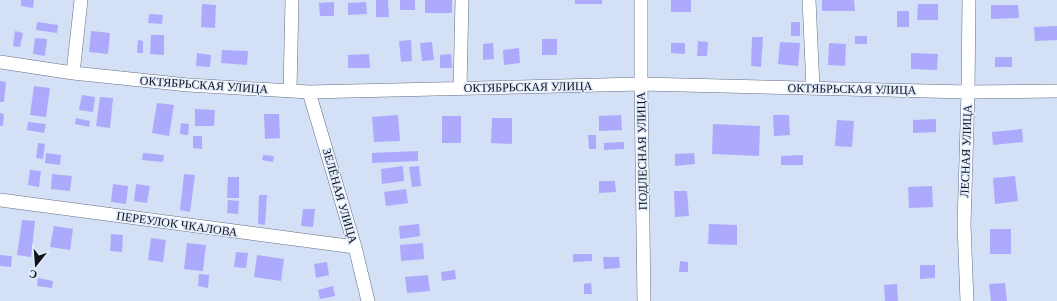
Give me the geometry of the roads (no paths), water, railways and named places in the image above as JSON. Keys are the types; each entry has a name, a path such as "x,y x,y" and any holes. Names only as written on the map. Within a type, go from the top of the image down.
{"street":[{"path":"74,73 81,0"},
{"path":"290,91 292,0"},
{"path":"460,88 462,0"},
{"name":"ПОДЛЕСНАЯ УЛИЦА","path":"641,0 644,301"},
{"path":"809,0 813,88"},
{"name":"ЛЕСНАЯ УЛИЦА","path":"967,301 964,225 969,0"},
{"name":"ОКТЯБРЬСКАЯ УЛИЦА","path":"0,62 74,73 188,85 310,92 641,84 968,92 1057,91"},
{"name":"ЗЕЛЁНАЯ УЛИЦА","path":"310,92 355,247 368,301"},
{"name":"ПЕРЕУЛОК ЧКАЛОВА","path":"0,200 355,247"}]}
